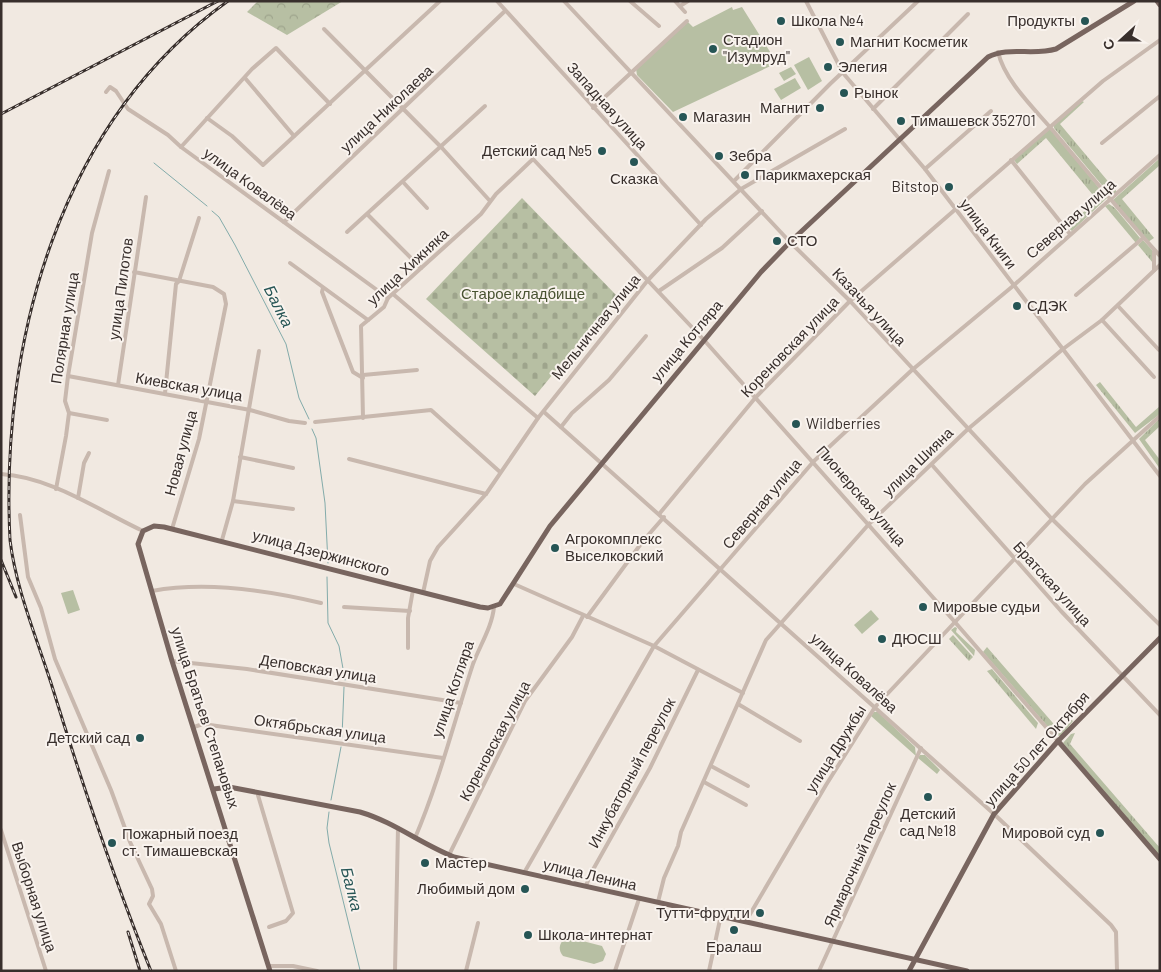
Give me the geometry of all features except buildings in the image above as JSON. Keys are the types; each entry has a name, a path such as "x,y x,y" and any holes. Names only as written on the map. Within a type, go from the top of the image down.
{"main road":[{"path":"998,52 1044,52 1056,49 1134,1"},
{"path":"1157,1 1160,5"},
{"name":"улица Котляра","path":"494,607 505,599 550,526 601,462 790,242 978,65 998,52"},
{"name":"улица Дзержинского","path":"143,531 154,526 172,528 480,607 494,607"},
{"name":"улица Братьев Степановых","path":"143,531 138,544 172,660 270,968"},
{"name":"улица 50 лет Октября","path":"909,971 914,958 994,814 1058,742 1160,638"},
{"name":"Пионерская улица","path":"1058,742 1160,859"},
{"name":"улица Ленина","path":"214,790 222,787 257,792 360,812 381,818 415,839 449,855 967,971"}],"street":[{"path":"207,118 232,136 263,165 440,1"},
{"name":"Западная улица","path":"497,1 701,225"},
{"name":"Казачья улица","path":"564,1 790,242 850,302 1052,519 1160,625"},
{"path":"630,1 659,26"},
{"path":"675,1 685,12"},
{"path":"680,6 688,1"},
{"name":"улица Книги","path":"806,1 843,73 925,169 1160,476"},
{"path":"734,181 830,84 918,1"},
{"name":"улица Николаева","path":"284,222 505,11"},
{"path":"873,110 968,14"},
{"path":"594,108 687,21"},
{"path":"324,29 442,148 490,201"},
{"name":"Кореновская улица","path":"660,513 756,397 850,302 1103,81 1160,40"},
{"path":"181,147 266,54 276,48 330,104"},
{"path":"998,52 1000,62 1015,85 1110,200 1160,256"},
{"path":"245,78 294,136"},
{"name":"улица Ковалёва","path":"106,92 110,87 116,91 128,109 168,135 181,147 388,298"},
{"path":"1102,143 1160,96"},
{"path":"347,232 368,216 485,106"},
{"path":"925,169 991,112"},
{"name":"Мельничная улица","path":"423,593 430,560 438,547 486,494 538,418 648,280 701,225 741,189 845,129"},
{"name":"Северная улица","path":"524,873 654,646 814,461 912,370 1013,286 1160,155"},
{"name":"улица Хижняка","path":"363,418 361,326 384,307 388,298 482,214 490,201 533,159"},
{"name":"Пионерская улица","path":"533,159 659,291 814,461 1058,742"},
{"path":"1011,160 1070,234"},
{"name":"Полярная улица","path":"56,489 69,412 65,401 68,376 92,233 109,171"},
{"path":"403,182 427,208"},
{"name":"улица Пилотов","path":"118,385 146,197"},
{"path":"659,291 722,248 762,211"},
{"path":"368,216 421,268"},
{"path":"165,393 176,284 179,281 199,218"},
{"path":"1076,296 1143,238"},
{"path":"1154,250 1154,270"},
{"path":"290,263 323,288 357,310 368,320"},
{"name":"улица Шияна","path":"658,902 670,862 766,640 869,524 968,429 1063,349 1102,320 1160,265"},
{"path":"134,272 179,281"},
{"name":"Новая улица","path":"172,528 198,439 226,304 224,294 213,287 179,281"},
{"path":"323,288 322,292 352,372 363,377 417,370"},
{"path":"393,294 538,418"},
{"path":"1118,306 1158,350"},
{"path":"1102,320 1154,377"},
{"path":"561,427 572,413 609,380 646,336"},
{"path":"222,540 250,410 258,351"},
{"name":"Киевская улица","path":"68,376 206,401 250,410 289,421 305,423"},
{"path":"315,422 431,410 500,472"},
{"path":"69,412 107,420"},
{"name":"улица Ковалёва","path":"544,412 660,513 994,814 1111,925 1116,932 1117,971"},
{"name":"улица Дружбы","path":"746,921 826,785 875,707 1085,484 1160,416"},
{"path":"78,498 84,462 89,453"},
{"path":"240,457 293,468"},
{"path":"349,458 486,494"},
{"name":"Братская улица","path":"932,465 1014,559 1121,676 1160,715"},
{"path":"1,474 16,474 56,489 143,531"},
{"path":"232,500 293,509"},
{"path":"20,515 28,577 41,608 55,659 111,790 130,842 152,889 153,896 149,904 161,924 176,971"},
{"name":"Кореновская улица","path":"449,855 524,701 572,637 585,616 664,517"},
{"path":"514,584 654,646 743,693"},
{"path":"152,591 170,588 254,590 321,603"},
{"path":"408,648 413,590"},
{"path":"344,607 410,611"},
{"name":"улица Котляра","path":"415,839 430,800 476,654 493,618 494,607"},
{"name":"Деповская улица","path":"172,660 274,673 461,703"},
{"name":"Инкубаторный переулок","path":"586,886 590,875 678,715 698,670"},
{"path":"738,704 800,741"},
{"name":"Октябрьская улица","path":"194,727 203,724 443,758"},
{"name":"Ярмарочный переулок","path":"819,971 921,748"},
{"path":"711,766 748,786"},
{"path":"704,782 746,805"},
{"path":"257,792 293,913 286,922 269,927"},
{"path":"395,971 398,828"},
{"name":"Выборная улица","path":"1,830 46,971"},
{"path":"615,971 639,899"},
{"path":"709,971 721,915"},
{"path":"466,971 478,923"},
{"path":"270,968 293,966 317,971"}],"green space":[{"path":"258,1 343,1 287,35 247,12"},
{"name":"Стадион \"Изумруд\"","path":"732,7 733,10 742,7 777,63 673,112 637,75 636,69 688,22 693,27"},
{"path":"809,57 822,81 808,90 794,65"},
{"path":"791,67 796,74 784,81 779,73"},
{"path":"795,78 801,88 781,100 774,89"},
{"path":"1082,101 1084,102 1060,124 1117,192 1111,196 1054,128 1054,125"},
{"path":"1048,129 1051,129 1107,198 1072,231 1065,225 1069,225 1097,200 1046,138 1017,164 1014,160"},
{"path":"1160,158 1160,165 1122,199 1154,238 1148,242 1113,200"},
{"name":"Старое кладбище","path":"522,198 617,296 535,396 426,299"},
{"path":"1109,204 1115,208 1140,238 1136,243 1105,206"},
{"path":"1143,240 1153,251 1153,263 1138,245"},
{"path":"1100,382 1136,427 1160,406 1160,414 1135,433 1096,385"},
{"path":"1160,418 1160,426 1145,440 1160,460 1160,469 1139,439"},
{"path":"73,590 80,610 68,614 61,593"},
{"path":"871,610 879,619 862,634 854,625"},
{"path":"955,627 957,628 956,632 975,650 974,656 951,630"},
{"path":"953,635 973,657 969,661 949,639"},
{"path":"987,647 1059,730 1070,719 1073,721 1061,736 1055,735 983,652"},
{"path":"992,669 1038,723 1036,729 987,671"},
{"path":"874,712 878,712 915,747 916,756 871,716"},
{"path":"1075,733 1070,744 1160,848 1160,857 1063,743 1071,734"},
{"path":"920,755 925,755 940,770 937,774 918,758"},
{"path":"571,938 602,946 606,954 603,961 594,964 563,956 560,949 561,943 564,939"}],"waterway":[{"name":"Балка","path":"154,163 207,206"},
{"name":"Балка","path":"212,211 219,217 235,245 286,344 299,398 309,419"},
{"name":"Балка","path":"312,429 316,438 325,503 328,563"},
{"name":"Балка","path":"327,577 328,623 339,646 345,680"},
{"name":"Балка","path":"342,737 344,687"},
{"name":"Балка","path":"331,800 341,747"},
{"name":"Балка","path":"329,812 327,828 329,843 360,970"}],"railway":[{"path":"1,114 218,1"},
{"path":"151,971 98,828 17,576 10,540 10,464 16,388 30,313 52,240 83,172 122,108 170,50 228,1"},
{"path":"1,560 16,597"},
{"path":"128,932 140,971"}],"place":[{"name":"Школа №4","path":"781,21"},
{"name":"Продукты","path":"1085,21"},
{"name":"Магнит Косметик","path":"840,42"},
{"name":"Стадион \"Изумруд\"","path":"713,49"},
{"name":"Элегия","path":"828,67"},
{"name":"Рынок","path":"844,93"},
{"name":"Магнит","path":"820,108"},
{"name":"Магазин","path":"683,117"},
{"name":"Тимашевск 352701","path":"901,121"},
{"name":"Детский сад №5","path":"602,151"},
{"name":"Зебра","path":"719,156"},
{"name":"Сказка","path":"634,162"},
{"name":"Парикмахерская","path":"745,175"},
{"name":"Bitstop","path":"949,187"},
{"name":"СТО","path":"777,241"},
{"name":"СДЭК","path":"1017,306"},
{"name":"Wildberries","path":"796,424"},
{"name":"Агрокомплекс Выселковский","path":"555,548"},
{"name":"Мировые судьи","path":"923,607"},
{"name":"ДЮСШ","path":"882,639"},
{"name":"Детский сад","path":"140,738"},
{"name":"Детский сад №18","path":"928,797"},
{"name":"Мировой суд","path":"1100,833"},
{"name":"Пожарный поезд ст. Тимашевская","path":"112,843"},
{"name":"Мастер","path":"425,863"},
{"name":"Любимый дом","path":"525,889"},
{"name":"Тутти-фрутти","path":"760,913"},
{"name":"Ералаш","path":"734,930"},
{"name":"Школа-интернат","path":"528,935"}]}
